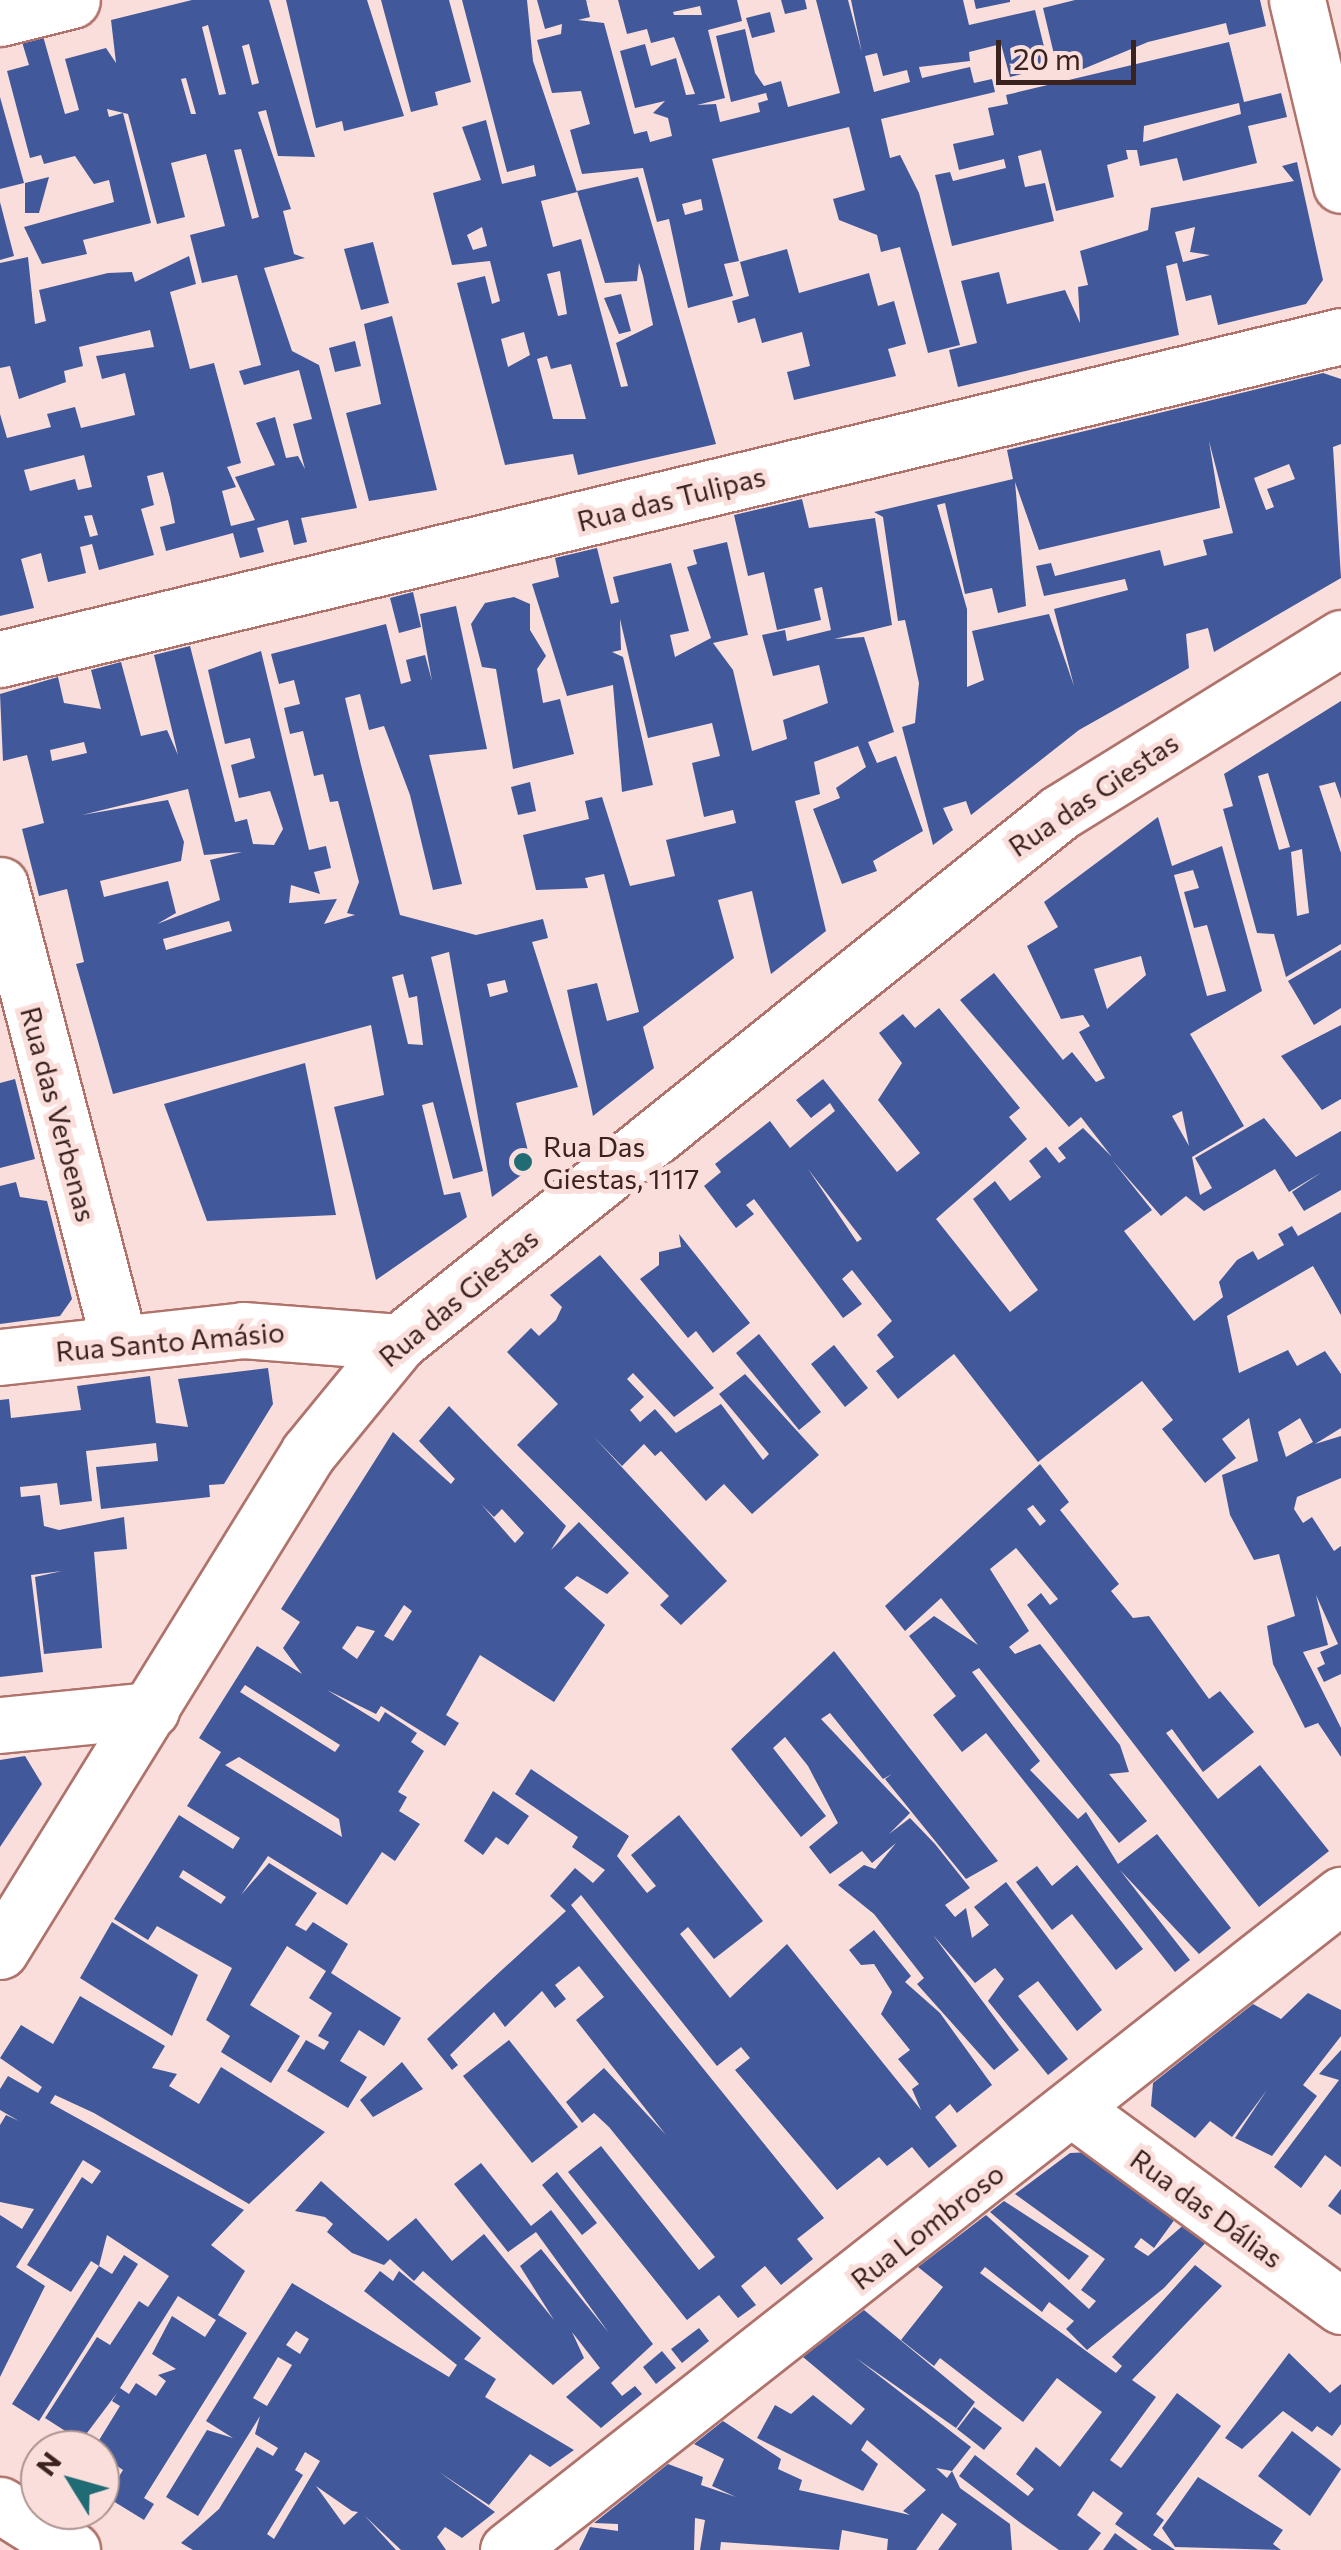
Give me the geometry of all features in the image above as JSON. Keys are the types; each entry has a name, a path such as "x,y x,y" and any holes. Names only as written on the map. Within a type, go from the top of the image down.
{"street":[{"path":"0,18 72,0"},
{"path":"1298,0 1341,185"},
{"name":"Rua das Tulipas","path":"0,659 1341,336"},
{"name":"Rua das Giestas","path":"0,1951 308,1452 398,1342 1060,812 1341,638"},
{"name":"Rua das Verbenas","path":"0,885 118,1343"},
{"name":"Rua Santo Amásio","path":"0,1357 276,1330 398,1342"},
{"path":"0,1726 152,1710"},
{"name":"Rua Lombroso","path":"508,2550 1074,2110 1341,1895"},
{"name":"Rua das Dálias","path":"1074,2110 1341,2306"},
{"path":"0,2505 72,2550"}],"building":[{"path":"192,0 269,0 315,157 278,156 266,110 258,112 291,209 283,211 294,254 305,258 264,268 292,351 319,365 357,508 301,518 307,542 294,545 288,520 257,528 264,552 240,558 233,533 166,551 160,527 175,523 170,498 163,472 147,476 154,505 141,509 154,555 99,570 92,544 80,547 86,573 48,582 41,553 21,559 34,608 0,616 0,414 7,438 51,427 47,414 75,407 81,428 135,415 125,373 102,379 96,356 154,347 150,330 79,347 83,366 64,371 66,382 19,399 10,366 0,368 0,263 28,257 35,324 46,321 39,290 108,273 132,272 135,282 189,256 196,284 170,292 190,369 214,363 241,463 227,467 236,487 222,491 231,526 255,520 235,477 275,465 256,423 275,417 286,458 298,456 305,469 293,424 312,419 299,370 244,385 239,371 261,365 237,275 202,283 190,235 225,226 206,154 171,163 185,217 157,224 128,114 107,109 109,117 123,113 151,223 83,240 87,254 42,264 24,227 114,202 109,180 94,184 75,156 44,164 41,155 30,158 7,71 29,65 22,42 43,36 65,114 79,110 65,59 106,48 116,63 111,20","holes":["208,25 226,94 219,95 202,27","249,44 259,83 252,85 242,46","186,78 196,114 191,114 181,79","241,149 259,217 252,219 234,150","84,455 92,487 78,490 75,479 30,491 24,470","92,515 98,535 90,537 84,516"]},
{"path":"286,0 367,0 404,116 344,131 342,121 316,128"},
{"path":"381,0 449,0 471,82 435,92 438,105 411,112"},
{"path":"462,0 527,0 533,61 577,192 541,201 553,247 581,239 621,387 628,386 616,343 653,325 643,276 639,263 637,281 605,283 577,191 638,177 716,444 578,475 573,454 505,465 457,283 485,276 492,304 500,301 490,261 452,265 433,193 481,180 462,127 486,120 502,184 536,176 534,165 507,172","holes":["482,227 487,246 473,250 467,235","560,271 567,314 558,316 547,274","524,332 530,355 508,367 501,339","547,356 551,369 571,364 586,419 553,419 537,359"]},
{"path":"537,0 586,0 590,17 578,20 604,23 634,134 647,131 650,142 672,136 668,118 653,113 665,101 635,108 620,51 645,44 651,66 676,58 686,95 695,94 674,37 651,43 647,29 627,34 618,0 737,0 742,21 708,30 725,98 697,105 716,104 720,122 760,112 758,103 768,100 766,93 731,102 716,36 745,29 755,73 764,86 781,81 788,107 840,93 816,0 848,0 862,53 851,0 963,0 969,25 1035,10 1049,67 1010,77 1001,44 969,52 970,61 919,67 922,78 970,67 974,83 992,79 995,92 881,119 890,158 900,155 919,193 960,345 928,353 900,247 881,252 877,235 839,220 833,199 865,190 849,127 712,159 739,261 724,264 733,296 688,308 669,219 657,222 643,168 582,174 570,130 590,124 581,91 552,93 537,40 561,34 562,24 545,29","holes":["700,6 702,15 673,12","877,53 883,76 907,70 910,82 874,92 865,56","701,199 703,210 685,215 682,204"]},
{"path":"781,0 805,0 807,9 785,14"},
{"path":"974,0 1010,0 1010,2 976,9"},
{"path":"1075,0 1260,0 1266,26 1229,35 1226,23 1148,42 1076,72 1075,63 1057,67 1043,8"},
{"path":"770,12 775,32 752,38 746,18"},
{"path":"1229,42 1244,102 1281,93 1287,117 1248,126 1257,163 1183,181 1177,158 1140,166 1137,150 1126,150 1128,159 1107,165 1114,197 1056,211 1041,150 1018,156 1025,187 1045,183 1054,221 952,246 935,175 950,172 953,181 1006,168 1004,159 959,170 953,144 994,135 988,108 1008,104 1006,95","holes":["1239,103 1241,114 1143,142 1144,126"]},
{"path":"0,97 24,183 0,189"},
{"path":"1297,162 1323,280 1306,304 1218,325 1211,295 1186,301 1177,263 1166,266 1179,335 958,387 949,350 977,343 961,281 999,272 1007,304 1065,290 1080,323 1078,287 1088,285 1080,251 1148,230 1151,208 1294,181 1282,166","holes":["1195,227 1190,252 1210,255 1183,262 1175,232"]},
{"path":"49,177 39,213 25,213 25,183"},
{"path":"0,202 14,256 0,260"},
{"path":"373,242 389,303 361,310 344,249"},
{"path":"787,249 799,293 869,273 878,306 894,301 906,344 888,349 896,376 794,400 787,372 810,366 802,332 762,343 755,318 738,323 732,301 749,296 740,262"},
{"path":"621,294 631,331 619,334 604,298"},
{"path":"392,316 437,490 369,501 346,413 381,404 364,324"},
{"path":"355,341 361,366 335,372 329,348"},
{"path":"1323,373 1341,379 1341,444 1333,447 1341,578 1214,652 1208,628 1186,634 1189,668 1079,730 971,815 966,801 943,808 953,830 933,845 902,727 915,723 919,683 905,620 898,621 883,517 874,512 1013,479 1007,450","holes":["1209,441 1233,533 1203,540 1207,555 1164,566 1160,550 1055,576 1051,563 1036,566 1044,596 1125,579 1128,590 1054,609 1074,686 1049,614 972,631 984,680 967,687 967,609 937,505 945,503 965,594 992,588 998,613 1026,606 1015,482 1039,550 1220,508","1289,464 1295,479 1267,489 1274,507 1266,510 1254,478"]},
{"path":"802,499 809,528 875,518 892,625 834,639 864,637 894,732 868,742 877,763 896,756 923,831 873,861 877,871 842,884 813,809 840,798 836,788 866,767 858,746 814,762 820,794 795,801 826,931 771,974 752,891 718,900 734,958 643,1027 654,1068 593,1116 567,990 597,983 607,1021 639,1012 604,874 585,878 588,888 536,890 523,835 589,819 585,801 602,797 630,886 675,876 666,840 736,823 733,810 704,817 692,763 720,756 712,723 648,738 620,619 621,650 612,652 623,657 653,785 622,792 613,685 567,696 532,584 559,577 555,558 597,548 611,604 619,602 613,577 671,563 689,631 670,635 675,657 711,638 687,567 697,564 693,550 727,542 748,635 713,643 733,670 752,751 787,739 783,720 828,703 819,665 773,676 762,635 785,630 787,641 831,630 822,587 814,589 821,620 777,630 764,572 748,576 734,515"},
{"path":"413,592 421,627 399,633 390,598"},
{"path":"514,597 530,604 530,630 546,656 537,669 543,703 560,699 574,754 513,769 496,669 482,667 471,624 485,603"},
{"path":"456,606 487,749 429,755 462,884 433,890 410,795 384,726 369,730 360,694 345,698 400,915 476,935 543,919 548,938 532,942 578,1087 516,1103 532,1167 492,1197 449,952 431,957 483,1171 453,1179 433,1102 422,1105 444,1195 460,1192 467,1217 376,1280 334,1107 384,1095 371,1025 113,1094 76,964 84,962 67,889 39,896 22,829 44,823 27,755 3,761 0,694 58,677 64,703 101,709 91,670 121,662 141,736 167,730 178,755 154,655 190,646 235,822 247,819 253,844 274,845 283,829 270,791 239,798 231,765 255,758 250,738 225,744 208,670 261,651 309,850 326,846 331,868 314,872 320,894 291,885 289,903 337,899 324,924 355,915 347,913 359,882 338,801 330,802 323,774 314,776 303,731 290,734 284,708 300,704 294,680 279,684 271,654 386,624 401,684 411,681 406,660 425,655 432,681 420,614","holes":["84,742 87,753 52,761 50,750","188,789 204,855 242,852 210,860 220,900 157,924 176,913 168,881 104,897 100,881 181,861 184,842 168,800 82,815","229,921 232,931 166,950 163,939","403,974 409,998 417,996 423,1045 408,1044 392,977","505,980 508,992 490,997 487,984"]},
{"path":"1341,701 1341,799 1335,782 1319,786 1341,853 1341,944 1286,977 1274,934 1257,933 1223,809 1233,806 1224,774","holes":["1268,773 1290,847 1279,850 1258,776","1302,849 1309,913 1297,916 1291,852"]},
{"path":"530,782 536,811 518,815 511,787"},
{"path":"1158,817 1172,866 1222,846 1262,991 1190,1034 1244,1126 1192,1157 1200,1195 1212,1188 1195,1158 1264,1118 1296,1157 1341,1131 1341,1190 1304,1211 1292,1192 1322,1172 1289,1192 1275,1169 1204,1211 1186,1196 1161,1216 1112,1160 1152,1210 1124,1231 1194,1321 1223,1297 1219,1282 1237,1260 1253,1251 1258,1260 1284,1245 1278,1234 1292,1226 1298,1236 1341,1212 1341,1315 1313,1266 1227,1316 1239,1373 1288,1350 1297,1366 1325,1351 1341,1374 1341,1428 1315,1444 1341,1436 1341,1478 1297,1497 1294,1509 1303,1523 1312,1517 1334,1551 1341,1546 1341,1674 1324,1682 1317,1668 1325,1664 1320,1652 1338,1644 1316,1595 1328,1645 1303,1652 1341,1728 1341,1757 1318,1723 1305,1728 1273,1664 1267,1626 1295,1616 1279,1554 1254,1560 1230,1515 1222,1475 1258,1461 1249,1418 1222,1439 1236,1458 1205,1483 1162,1429 1173,1420 1142,1381 1038,1462 954,1354 898,1399 876,1371 894,1357 877,1335 892,1321 852,1270 842,1279 862,1304 843,1318 754,1199 746,1205 754,1214 736,1228 704,1186 721,1172 715,1164 770,1121 790,1148 835,1111 830,1103 811,1118 796,1100 823,1079 897,1172 920,1153 878,1100 902,1063 879,1033 903,1014 915,1028 939,1008 1020,1108 1009,1117 1027,1139 936,1219 1010,1312 1038,1290 973,1199 995,1181 1010,1201 1041,1177 1029,1161 1046,1147 1059,1163 1066,1158 1058,1148 1083,1128 1112,1157 1081,1117 1069,1127 960,1000 994,973 1063,1060 1072,1052 1096,1082 1105,1078 1079,1032 1090,1026 1083,1015 1061,1019 1027,946 1058,927 1044,902","holes":["1193,870 1199,888 1184,892 1194,928 1207,925 1226,991 1207,996 1174,875","1141,956 1146,975 1107,1009 1094,969","1182,1111 1189,1146 1172,1116","808,1169 862,1239 857,1242","1300,1418 1313,1442 1286,1457 1278,1432"]},
{"path":"1341,950 1341,1008 1314,1025 1288,981"},
{"path":"1341,1025 1341,1099 1322,1110 1281,1056"},
{"path":"305,1063 336,1215 207,1221 164,1104"},
{"path":"15,1079 35,1159 0,1168 0,1083"},
{"path":"16,1182 20,1197 47,1201 72,1299 60,1316 0,1324 0,1186"},
{"path":"679,1234 750,1323 713,1353 696,1331 688,1338 640,1279 659,1265 659,1252 681,1247"},
{"path":"600,1255 714,1388 674,1417 633,1373 627,1379 644,1397 630,1410 640,1422 655,1409 676,1433 721,1404 763,1460 769,1454 719,1394 745,1374 819,1455 752,1514 724,1484 706,1501 661,1451 655,1456 644,1444 622,1466 593,1436 727,1581 681,1625 660,1605 669,1596 517,1445 558,1404 507,1352 531,1328 539,1336 556,1320 562,1307 550,1295"},
{"path":"759,1334 821,1412 799,1430 736,1353"},
{"path":"834,1345 868,1388 845,1407 811,1364"},
{"path":"268,1368 273,1404 224,1484 209,1485 210,1497 101,1509 96,1467 158,1461 156,1443 86,1451 92,1501 60,1505 57,1483 20,1487 21,1497 40,1495 44,1526 59,1530 124,1517 127,1549 94,1552 102,1648 44,1654 35,1577 62,1571 31,1575 43,1672 0,1677 0,1400 9,1399 11,1418 81,1410 77,1386 150,1376 156,1423 188,1427 178,1379"},
{"path":"449,1406 566,1526 551,1550 579,1522 629,1573 607,1594 577,1576 564,1588 605,1625 554,1702 480,1655 446,1715 459,1723 445,1746 381,1706 376,1714 327,1690 379,1722 385,1712 417,1733 411,1742 424,1751 398,1792 407,1797 399,1811 420,1824 395,1861 382,1852 347,1905 268,1856 241,1895 269,1863 317,1893 295,1925 306,1931 313,1922 348,1944 331,1973 401,2018 384,2046 359,2030 340,2061 367,2077 348,2108 287,2071 306,2040 324,2050 329,2042 318,2036 332,2013 309,1998 326,1971 287,1946 250,2005 300,2036 271,2083 221,2052 230,2036 206,2020 232,1968 157,1926 148,1940 114,1919 179,1815 233,1849 240,1838 187,1806 221,1752 199,1738 257,1646 302,1674 283,1648 300,1622 281,1609 393,1432 451,1484 455,1479 419,1441","holes":["481,1504 494,1517 502,1509 524,1533 515,1543","404,1605 412,1611 393,1641 384,1636","357,1626 375,1631 357,1659 342,1648","245,1685 340,1745 335,1752 240,1692","239,1757 339,1819 342,1837 225,1765","183,1870 226,1897 221,1904 179,1877"]},
{"path":"1040,1464 1069,1502 1060,1510 1119,1584 1111,1591 1133,1618 1149,1616 1209,1699 1220,1691 1254,1732 1203,1772 1172,1729 1166,1733 1218,1799 1260,1765 1329,1851 1259,1907 1027,1605 1041,1593 1050,1605 1058,1599 1016,1548 990,1569 1029,1631 1009,1647 1015,1654 1040,1644 1120,1745 1129,1772 1109,1774 1147,1821 1119,1843 979,1668 972,1672 1040,1761 1030,1770 1078,1819 1086,1812 1118,1864 1157,1834 1231,1928 1199,1954 1120,1870 1190,1960 1175,1972 986,1733 962,1752 933,1715 956,1696 909,1636 934,1616 978,1645 941,1598 905,1631 885,1606","holes":["1033,1505 1046,1521 1040,1526 1027,1509"]},
{"path":"834,1651 998,1861 966,1879 885,1779 892,1774 883,1779 830,1713 821,1719 910,1813 889,1834 910,1818 935,1844 970,1888 945,1905 955,1917 966,1908 972,1938 989,1925 974,1907 1006,1882 1102,2010 1077,2031 1038,1981 1018,1996 1068,2059 1048,2075 988,2001 1004,1979 995,1968 975,1983 933,1935 1019,2050 994,2070 917,1984 924,1978 874,1914 838,1885 864,1865 875,1869 896,1843 872,1863 862,1851 830,1874 809,1847 838,1823 808,1766 785,1737 773,1748 826,1816 801,1837 731,1749"},
{"path":"25,1756 42,1784 0,1847 0,1760"},
{"path":"531,1769 629,1836 617,1856 647,1893 656,1886 631,1855 679,1815 763,1921 714,1959 688,1927 680,1934 730,1998 787,1944 921,2110 912,2089 919,2084 898,2059 910,2050 881,2014 892,1992 874,1964 861,1965 849,1950 874,1930 911,1976 905,1982 940,2013 992,2085 957,2113 950,2104 935,2117 957,2146 929,2168 912,2147 887,2166 879,2157 837,2190 735,2070 750,2058 741,2047 717,2066 581,1895 571,1905 824,2218 797,2239 813,2259 781,2285 765,2266 741,2286 756,2305 738,2318 719,2295 687,2320 568,2172 601,2146 699,2270 715,2257 609,2127 594,2113 582,2123 566,2102 604,2068 666,2135 576,2020 604,1997 579,1966 555,1985 566,1999 555,2008 542,1991 505,2027 494,2012 450,2055 458,2065 452,2070 427,2039 566,1911 550,1896 575,1868 593,1883 605,1870 572,1847 578,1837 515,1794"},
{"path":"493,1791 529,1816 508,1845 496,1837 483,1855 464,1841"},
{"path":"1077,1865 1143,1949 1116,1970 1072,1914 1052,1930 1016,1882 1037,1866 1052,1886"},
{"path":"112,1922 198,1975 172,2036 80,1978"},
{"path":"1308,1993 1341,2010 1341,2036 1303,2085 1317,2096 1272,2156 1235,2138 1267,2090 1232,2137 1210,2121 1195,2138 1151,2106 1153,2083 1253,2004 1281,2019"},
{"path":"80,1996 165,2046 152,2068 177,2074 169,2086 199,2104 221,2067 325,2132 249,2204 94,2113 55,2095 50,2103 244,2210 211,2245 245,2271 218,2315 247,2333 144,2498 154,2504 144,2520 120,2505 120,2430 105,2430 120,2406 112,2401 117,2393 89,2430 64,2430 45,2418 97,2337 110,2345 139,2301 148,2307 169,2276 107,2235 99,2266 91,2261 71,2292 27,2265 82,2177 92,2184 101,2171 83,2160 16,2267 45,2286 0,2377 0,2215 22,2229 34,2209 0,2202 0,2125 6,2115 19,2121 0,2110 0,2089 8,2076 38,2093 42,2087 0,2058 21,2025 53,2044","holes":["178,2296 216,2320 205,2337 172,2316 152,2354 176,2369 158,2375 166,2381 156,2396 136,2383 129,2394 120,2388"]},
{"path":"509,2040 578,2127 532,2163 463,2076"},
{"path":"1341,2050 1341,2167 1325,2155 1301,2188 1274,2167 1339,2080 1319,2074"},
{"path":"402,2062 423,2089 373,2117 360,2100"},
{"path":"1092,2152 1178,2215 1154,2248 1141,2238 1134,2247 1148,2256 1187,2222 1209,2239 1164,2288 1087,2350 1066,2329 1074,2321 1049,2302 1042,2312 985,2267 980,2273 1116,2373 1122,2366 1112,2357 1195,2265 1222,2286 1132,2380 1156,2397 1110,2460 1121,2468 1177,2393 1221,2426 1156,2514 1164,2520 1153,2535 1175,2550 1152,2550 1115,2524 1123,2513 1093,2491 1077,2515 1101,2533 1088,2550 1059,2550 959,2476 975,2455 1028,2496 1034,2489 1016,2474 1036,2447 1060,2467 1102,2412 1057,2378 1023,2422 940,2358 934,2366 901,2340 943,2287 918,2267 986,2215 1089,2309 1096,2301 1081,2290 1105,2259 1015,2194 1070,2153"},
{"path":"481,2163 531,2226 551,2210 653,2344 611,2383 622,2396 635,2386 642,2394 601,2428 566,2397 600,2368 572,2332 584,2358 553,2385 423,2271 414,2281 390,2259 384,2265 352,2253 327,2232 333,2224 325,2217 295,2211 321,2181 388,2241 416,2218 452,2261 484,2234 554,2320 520,2266 541,2249 609,2333 536,2232 508,2252 454,2184"},
{"path":"557,2172 597,2223 582,2235 542,2185"},
{"path":"1341,2189 1341,2215 1328,2206"},
{"path":"1004,2201 1089,2256 1069,2280 990,2212"},
{"path":"124,2255 138,2264 39,2421 12,2404 99,2266 112,2274"},
{"path":"380,2271 393,2281 399,2271 481,2338 464,2359 496,2379 485,2397 574,2450 550,2467 530,2454 489,2505 439,2472 495,2512 462,2538 445,2527 437,2537 446,2550 401,2550 365,2516 396,2550 193,2550 181,2543 219,2509 257,2447 273,2456 278,2448 255,2434 260,2416 198,2516 166,2497 207,2430 233,2438 206,2421 292,2283 449,2377 457,2365 364,2291","holes":["296,2331 309,2339 300,2354 286,2345","278,2357 292,2365 267,2406 253,2398","305,2452 320,2461 274,2539 267,2534 303,2475 295,2470","316,2486 358,2512 344,2525"]},
{"path":"864,2310 975,2402 956,2428 856,2358 971,2447 952,2471 960,2488 1010,2524 1012,2550 938,2550 957,2524 942,2513 916,2550 887,2550 888,2539 842,2530 839,2550 721,2542 720,2550 700,2550 705,2520 695,2518 694,2550 579,2550 590,2527 618,2531 618,2524 594,2523 668,2464 703,2477 701,2485 736,2497 712,2486 724,2459 694,2444 723,2421 781,2459 778,2469 802,2480 799,2490 910,2515 903,2511 926,2490 867,2440 861,2450 878,2464 863,2491 757,2438 775,2405 791,2414 813,2395 851,2425 865,2409 803,2357","holes":["936,2468 952,2471 947,2478"]},
{"path":"699,2328 709,2341 682,2363 671,2349"},
{"path":"662,2351 676,2368 656,2384 643,2367"},
{"path":"1289,2353 1330,2393 1341,2384 1341,2424 1332,2436 1317,2426 1312,2432 1283,2411 1242,2449 1225,2438"},
{"path":"974,2407 1002,2428 984,2450 957,2429"},
{"path":"1292,2431 1341,2469 1310,2516 1258,2476"},
{"path":"1198,2477 1283,2530 1273,2544 1281,2550 1175,2547 1162,2528"},
{"path":"1115,2533 1138,2550 1103,2550"}],"place":[{"name":"Rua Das Giestas, 1117","path":"523,1162"}]}
